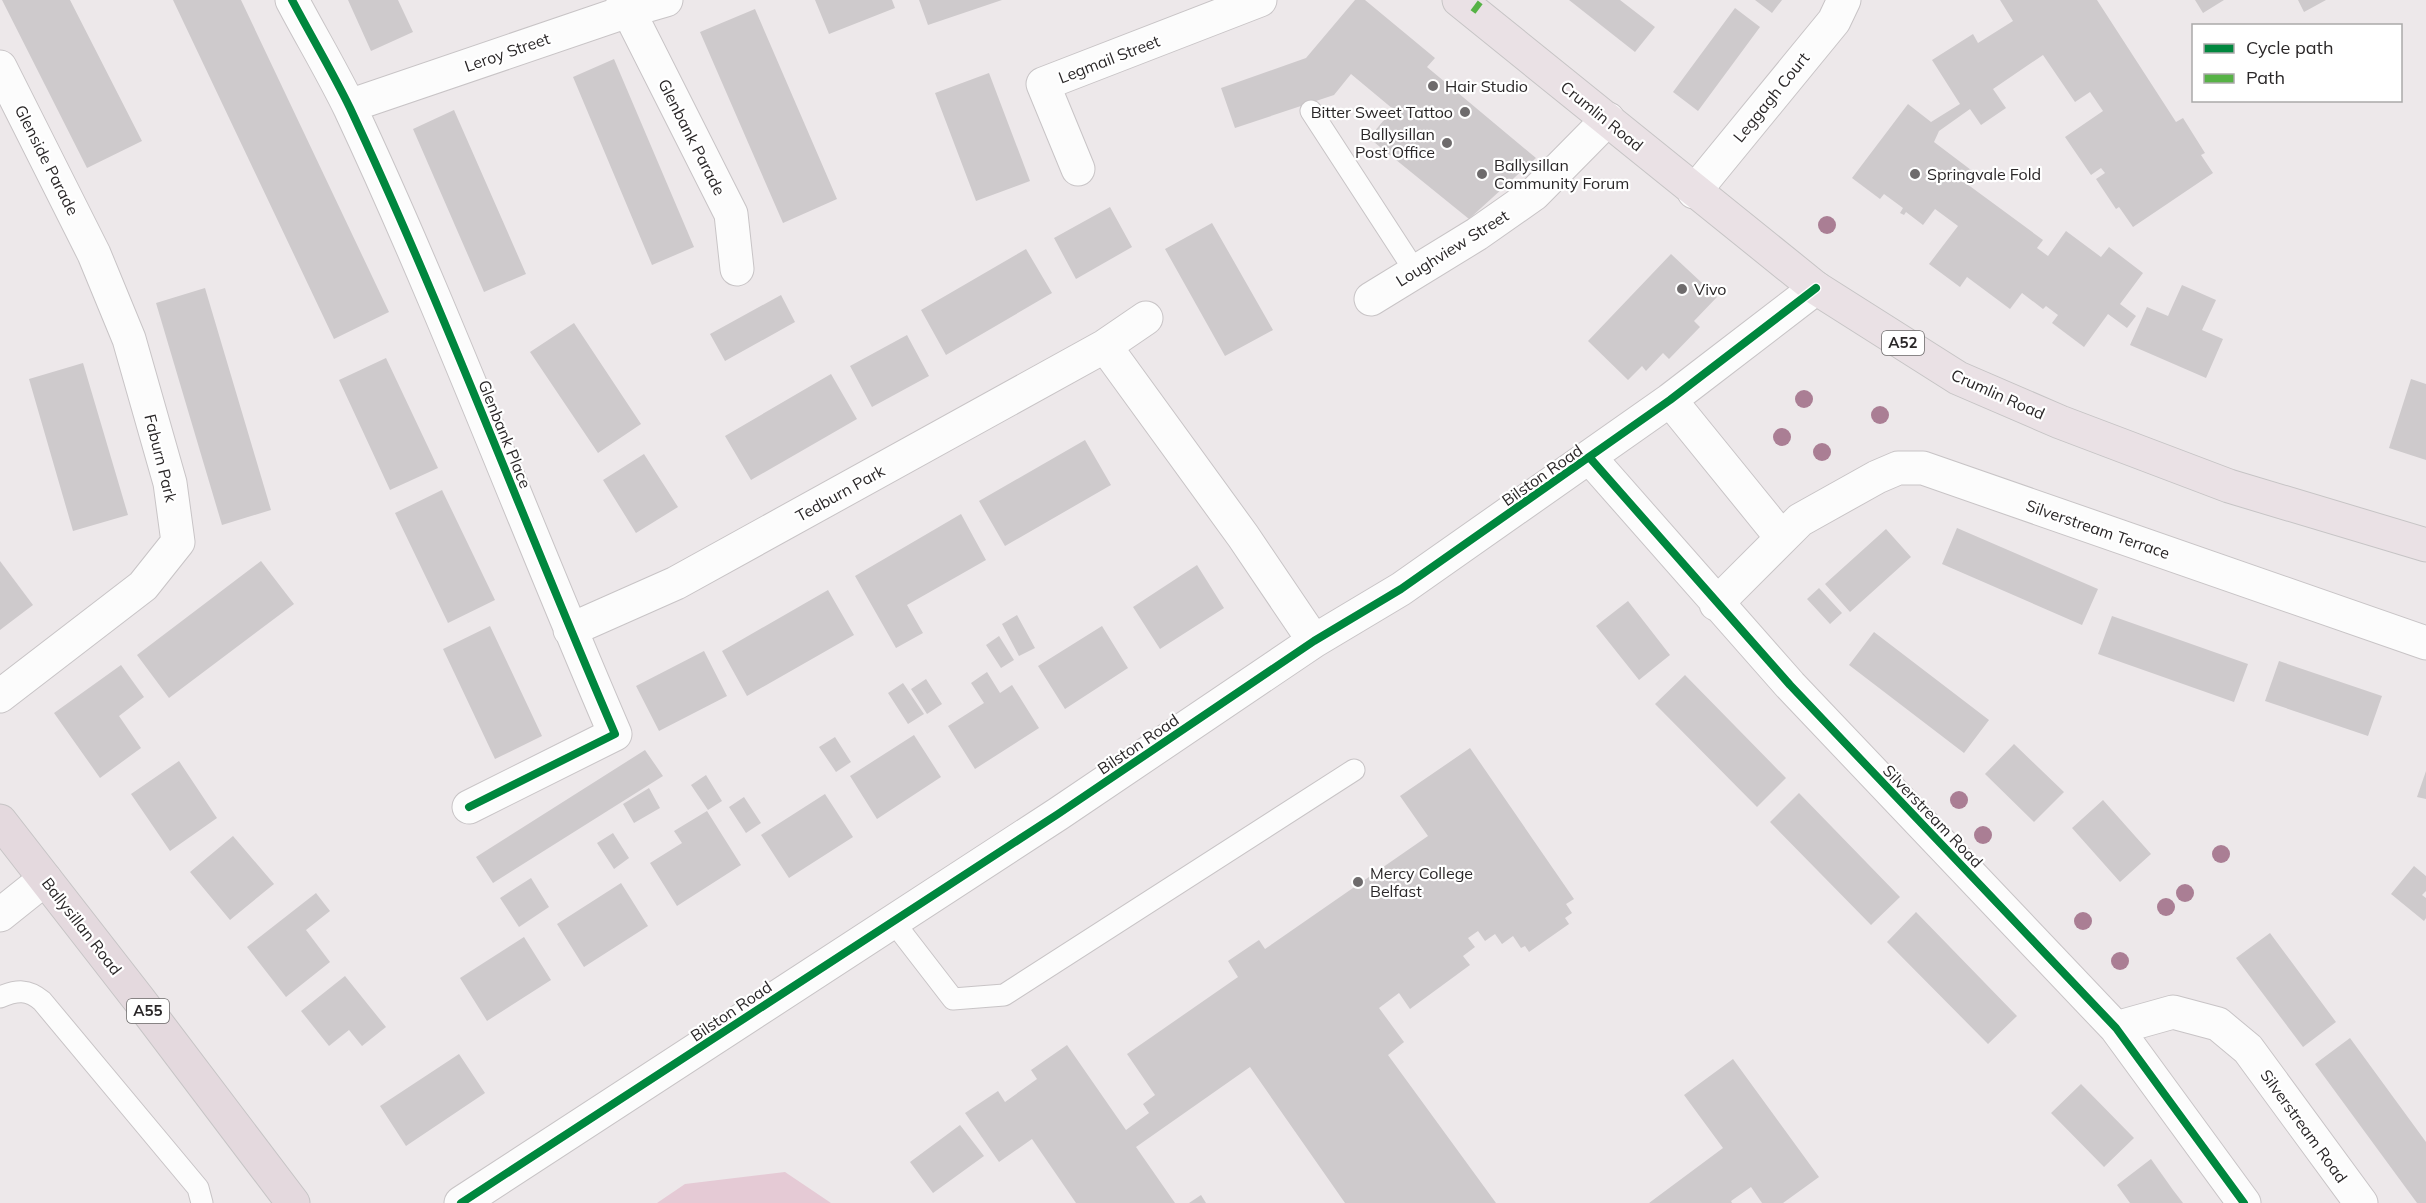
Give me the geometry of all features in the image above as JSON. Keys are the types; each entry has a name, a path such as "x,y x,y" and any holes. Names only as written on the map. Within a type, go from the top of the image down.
{"highway":[{"name":"Ballysillan Road","path":"0,821 293,1203"}],"main road":[{"name":"Crumlin Road","path":"1459,0 1608,119 1694,192 1816,288 1958,378 2060,422 2229,486 2426,545"}],"street":[{"name":"Glenbank Place","path":"292,0 349,106 460,356 570,630 615,734 469,807"},
{"name":"Leroy Street","path":"349,106 625,5 666,0"},
{"name":"Legmail Street","path":"1077,169 1043,84 1260,0"},
{"name":"Leggagh Court","path":"1694,192 1834,21 1844,0"},
{"name":"Glenbank Parade","path":"625,5 731,214 737,269"},
{"name":"Glenside Parade","path":"0,67 94,254"},
{"name":"Loughview Street","path":"1371,299 1477,234 1534,194 1608,119"},
{"name":"Faburn Park","path":"0,696 143,586 178,542 170,483 129,339 94,254"},
{"name":"Bilston Road","path":"461,1203 892,920 1058,814 1314,641 1401,589 1671,400 1816,288"},
{"name":"Tedburn Park","path":"570,630 676,583 1105,346 1146,318"},
{"path":"1105,346 1243,536 1314,641"},
{"path":"1671,400 1782,538"},
{"name":"Silverstream Road","path":"1590,458 1790,686 2116,1028 2244,1203"},
{"name":"Silverstream Terrace","path":"1716,604 1800,520 1877,477 1899,468 1923,468 2426,643"},
{"path":"0,915 45,879"},
{"name":"Silverstream Road","path":"2116,1028 2173,1012 2218,1024 2248,1049 2361,1203"}],"lane":[{"path":"1311,111 1415,271"},
{"path":"892,920 953,999 1004,995 1354,770"},
{"path":"0,997 22,991 33,992 42,1001 198,1188 202,1203"}],"shaded area":[{"path":"785,1172 831,1203 657,1203 685,1184"}],"building":[{"path":"2,0 70,0 142,141 87,168"},
{"path":"173,0 241,0 389,312 334,339"},
{"path":"348,0 398,0 413,32 371,51"},
{"path":"815,0 892,0 895,8 829,34"},
{"path":"919,0 1002,0 928,25"},
{"path":"1355,0 1365,0 1435,58 1427,67 1536,158 1469,219 1369,138 1393,109 1351,74 1334,95 1235,128 1221,88 1306,58"},
{"path":"1569,0 1620,0 1655,27 1635,52"},
{"path":"1755,0 1782,0 1772,13"},
{"name":"Springvale Fold","path":"2000,0 2097,0 2176,122 2183,118 2205,153 2201,155 2213,173 2133,227 2119,207 2116,209 2096,179 2105,173 2101,168 2091,175 2065,137 2103,111 2090,92 2075,102 2043,55 1993,89 2006,108 1981,125 1970,109 1939,131 1934,142 1975,173 1967,184 2043,240 2037,248 2048,256 2066,231 2101,257 2109,247 2143,273 2120,304 2136,316 2127,328 2108,314 2084,347 2052,323 2058,315 2046,306 2043,309 2022,293 2010,309 1967,277 1960,287 1929,264 1958,226 1935,209 1923,225 1906,212 1904,215 1900,213 1903,208 1884,194 1880,199 1852,178 1908,104 1931,122 1960,104 1932,60 1973,34 1978,43 2013,21"},
{"path":"2195,0 2224,0 2203,13"},
{"path":"2298,0 2326,0 2304,12"},
{"path":"1735,8 1760,27 1698,111 1673,92"},
{"path":"755,9 837,199 783,223 700,32"},
{"path":"614,59 694,247 652,265 573,77"},
{"path":"989,73 1030,181 976,201 935,93"},
{"path":"454,110 526,274 484,292 413,129"},
{"path":"1110,207 1132,247 1076,279 1054,238"},
{"path":"1212,223 1273,330 1225,356 1165,249"},
{"path":"1026,249 1052,293 946,355 921,310"},
{"path":"1671,254 1717,297 1694,321 1700,327 1669,359 1663,353 1646,371 1642,366 1628,380 1588,341"},
{"path":"2182,285 2216,300 2202,330 2223,339 2206,378 2130,345 2147,307 2168,316"},
{"path":"205,288 271,510 222,525 156,303"},
{"path":"781,295 795,322 725,361 710,334"},
{"path":"574,323 641,424 598,453 530,352"},
{"path":"907,335 929,376 872,407 850,366"},
{"path":"386,358 438,468 390,490 339,380"},
{"path":"83,363 128,515 73,531 29,379"},
{"path":"831,374 857,419 751,480 725,436"},
{"path":"2411,379 2426,384 2426,460 2389,448"},
{"path":"1085,440 1111,485 1005,546 979,501"},
{"path":"644,454 678,507 636,533 603,480"},
{"path":"442,490 495,600 448,623 395,513"},
{"path":"961,514 986,560 907,605 923,633 896,648 855,576"},
{"path":"1957,528 2098,589 2082,625 1942,564"},
{"path":"1886,529 1911,557 1850,612 1825,584"},
{"path":"0,561 33,605 0,630"},
{"path":"261,561 294,604 169,698 137,655"},
{"path":"1197,565 1224,608 1160,649 1133,607"},
{"path":"1819,588 1842,613 1830,624 1807,599"},
{"path":"828,590 854,635 747,696 722,651"},
{"path":"1628,601 1670,655 1639,680 1596,626"},
{"path":"1017,615 1035,648 1019,656 1002,624"},
{"path":"2112,616 2248,664 2234,702 2098,654"},
{"path":"490,626 542,736 495,759 443,649"},
{"path":"1102,626 1128,668 1065,709 1038,666"},
{"path":"1874,632 1989,720 1964,753 1849,665"},
{"path":"999,636 1014,660 1001,668 986,645"},
{"path":"704,651 727,696 659,731 636,686"},
{"path":"2279,661 2382,696 2368,736 2265,701"},
{"path":"121,665 144,697 119,716 141,748 100,778 54,713"},
{"path":"987,672 1000,693 1012,685 1039,728 975,769 948,726 984,703 971,683"},
{"path":"1685,675 1786,778 1757,807 1655,704"},
{"path":"926,679 942,704 927,714 911,689"},
{"path":"903,683 924,714 908,724 888,693"},
{"path":"914,735 941,777 877,819 850,776"},
{"path":"835,737 851,762 836,772 819,747"},
{"path":"2014,744 2064,792 2034,822 1985,774"},
{"path":"1470,748 1574,899 1566,904 1572,913 1565,918 1569,924 1529,952 1525,946 1521,948 1513,936 1502,944 1495,934 1485,941 1478,931 1468,938 1475,947 1463,956 1470,965 1410,1009 1399,993 1379,1008 1404,1042 1388,1055 1496,1203 1345,1203 1250,1067 1136,1147 1175,1203 1076,1203 1032,1139 999,1162 965,1113 998,1091 1005,1102 1037,1079 1031,1070 1067,1045 1126,1130 1149,1113 1143,1104 1155,1095 1127,1054 1238,977 1228,961 1259,940 1265,949 1428,836 1400,796"},
{"path":"645,750 663,776 493,883 476,857"},
{"path":"179,761 217,818 170,851 131,794"},
{"path":"2426,771 2426,799 2417,797"},
{"path":"706,775 722,801 708,810 691,785"},
{"path":"649,788 660,808 634,823 623,804"},
{"path":"1799,793 1900,897 1871,925 1770,822"},
{"path":"825,794 853,837 789,878 761,835"},
{"path":"744,797 761,823 746,833 729,807"},
{"path":"2103,800 2151,854 2120,882 2072,828"},
{"path":"707,811 741,865 677,906 650,863 682,843 674,831"},
{"path":"613,833 629,858 614,869 597,843"},
{"path":"233,836 274,884 230,920 190,872"},
{"path":"2414,866 2426,876 2426,891 2422,895 2426,898 2424,921 2391,894"},
{"path":"531,878 549,907 519,927 500,898"},
{"path":"621,883 648,926 584,967 557,924"},
{"path":"316,893 330,911 306,930 330,962 286,997 247,947"},
{"path":"1916,912 2017,1016 1988,1044 1887,942"},
{"path":"2270,933 2336,1022 2303,1047 2236,958"},
{"path":"524,937 551,980 487,1021 460,978"},
{"path":"345,976 386,1027 362,1046 349,1030 329,1046 301,1011"},
{"path":"2350,1038 2426,1142 2426,1203 2417,1203 2315,1064"},
{"path":"459,1054 485,1093 406,1146 380,1106"},
{"path":"1733,1059 1819,1177 1783,1203 1762,1203 1751,1187 1731,1201 1732,1203 1649,1203 1723,1148 1684,1095"},
{"path":"2081,1084 2134,1138 2104,1167 2051,1113"},
{"path":"960,1125 984,1156 933,1193 910,1162"},
{"path":"2151,1159 2183,1203 2130,1203 2117,1185"},
{"path":"1201,1195 1206,1203 1189,1203"}],"marked path":[{"path":"1473,12 1482,0"}],"cycle path":[{"path":"292,0 343,94 385,185 615,734 469,807"},
{"path":"461,1203 1058,814 1314,641 1401,589 1670,400 1816,288"},
{"path":"1590,458 1790,685 2116,1028 2244,1203"}],"place":[{"name":"Hair Studio","path":"1433,86"},
{"name":"Bitter Sweet Tattoo","path":"1465,112"},
{"name":"Ballysillan Post Office","path":"1447,143"},
{"name":"Ballysillan Community Forum","path":"1482,174"},
{"name":"Springvale Fold","path":"1915,174"},
{"name":"Vivo","path":"1682,289"},
{"name":"Mercy College Belfast","path":"1358,882"}]}
